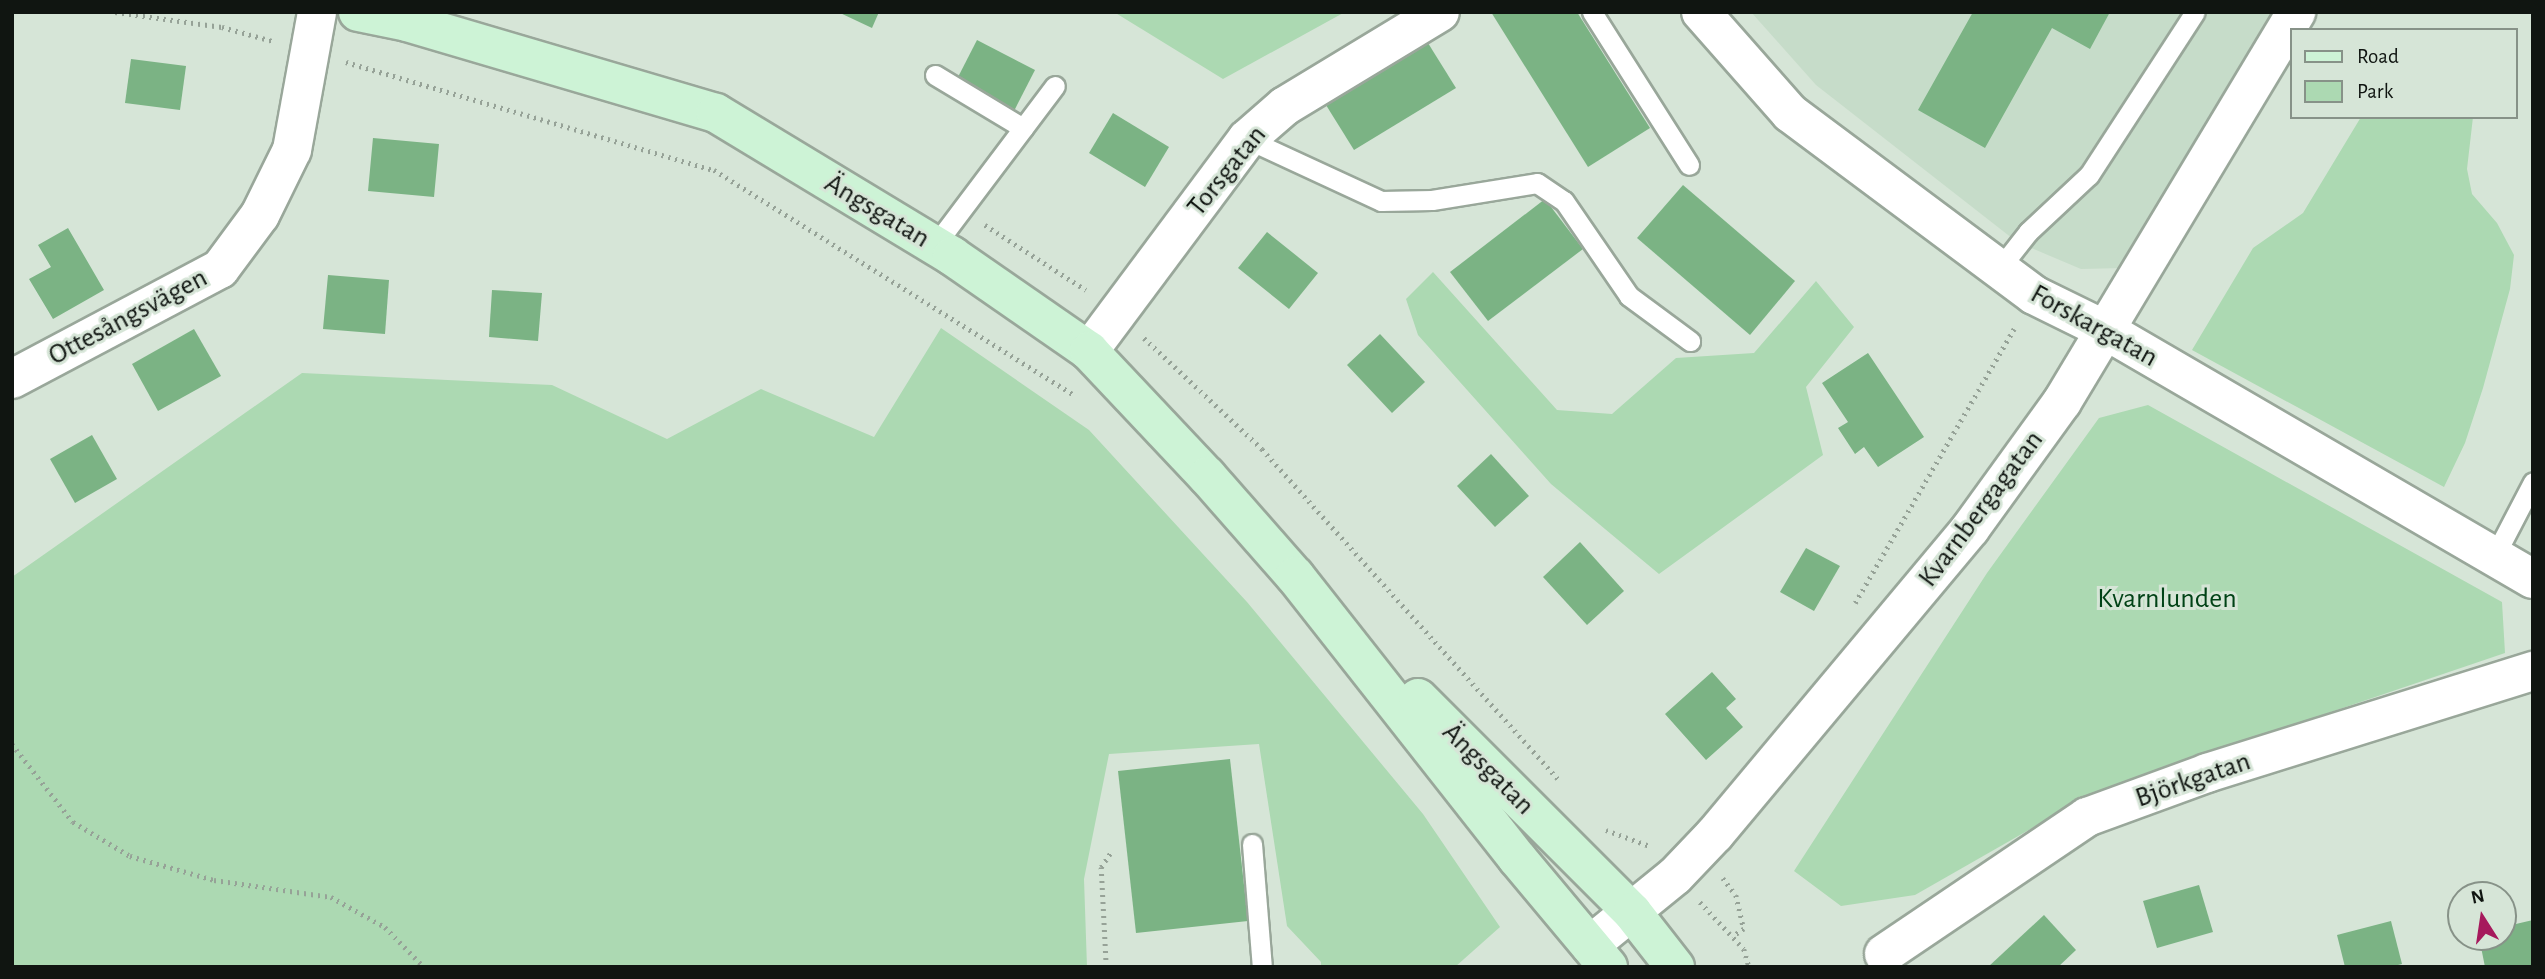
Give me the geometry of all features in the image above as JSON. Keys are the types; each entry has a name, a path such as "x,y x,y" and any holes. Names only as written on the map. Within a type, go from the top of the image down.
{"main road":[{"name":"Ängsgatan","path":"358,12 407,22 716,113 935,245 1089,351 1207,476 1295,576 1517,858 1599,956"},
{"name":"Ängsgatan","path":"1295,576 1632,912 1675,967"}],"street":[{"name":"Ottesångsvägen","path":"12,379 220,269 260,215 292,150 317,12"},
{"name":"Torsgatan","path":"1089,351 1247,139 1285,106 1440,12"},
{"name":"Forskargatan","path":"1701,12 1790,113 2034,295 2105,330 2533,579"},
{"name":"Kvarnbergagatan","path":"1599,956 1632,912 1675,876 1714,834 1970,529 2062,402 2296,12"},
{"name":"Björkgatan","path":"1884,954 2087,817 2207,773 2533,671"}],"lane":[{"path":"1592,12 1689,165"},
{"path":"1999,269 2028,232 2090,175 2195,12"},
{"path":"935,75 1023,128"},
{"path":"935,245 1055,86"},
{"path":"1247,139 1381,201 1432,200 1537,183 1564,201 1629,296 1690,341"},
{"path":"2495,555 2533,482"},
{"path":"1252,844 1262,967"}],"path":[{"path":"115,12 222,27"},
{"path":"393,75 714,170 1085,402"},
{"path":"1848,615 2034,295"},
{"path":"12,744 73,822 131,856 214,880 331,897 385,927 424,967"},
{"path":"1106,967 1101,867 1111,852"}],"shaded area":[{"path":"1751,12 2278,12 2123,268 2081,269 2017,242 1816,85"}],"green space":[{"path":"1114,12 1345,12 1223,79"},
{"path":"2360,119 2473,119 2467,169 2472,194 2497,223 2514,255 2510,289 2483,388 2465,443 2444,487 2192,350 2253,248 2303,213"},
{"path":"1433,272 1557,410 1612,414 1676,358 1754,353 1816,281 1854,327 1806,387 1823,455 1659,574 1551,484 1418,335 1406,299"},
{"path":"941,328 1089,430 1247,602 1423,814 1500,927 1455,967 1321,967 1321,962 1287,926 1259,744 1109,754 1084,879 1087,967 12,967 12,577 302,373 552,385 667,439 761,389 874,437"},
{"name":"Kvarnlunden","path":"2148,405 2502,602 2505,653 2095,792 1915,895 1841,906 1794,871 1987,573 2099,418"}],"building":[{"path":"838,12 879,12 872,28"},
{"path":"1491,12 1577,12 1650,128 1588,167"},
{"path":"1973,12 2110,12 2090,49 2052,28 1985,148 1918,110"},
{"path":"1423,35 1456,88 1354,150 1321,97"},
{"path":"977,40 1035,70 1014,111 956,81"},
{"path":"131,59 186,66 180,110 125,103"},
{"path":"1113,113 1169,147 1145,187 1089,153"},
{"path":"373,138 439,144 434,197 368,191"},
{"path":"1683,185 1795,281 1750,335 1637,238"},
{"path":"1545,199 1583,249 1488,321 1450,272"},
{"path":"68,228 104,290 53,319 29,279 51,267 38,245"},
{"path":"1267,232 1318,273 1289,309 1238,268"},
{"path":"328,275 389,280 385,334 323,329"},
{"path":"492,290 542,293 538,341 489,337"},
{"path":"194,329 221,376 158,411 132,364"},
{"path":"1380,334 1425,382 1392,413 1347,365"},
{"path":"1868,353 1924,437 1878,467 1864,447 1855,454 1838,428 1848,422 1822,383"},
{"path":"92,435 117,479 75,503 50,459"},
{"path":"1491,454 1529,496 1495,527 1457,486"},
{"path":"1580,542 1624,591 1587,625 1543,577"},
{"path":"1806,548 1840,566 1814,611 1780,592"},
{"path":"1712,672 1736,699 1726,708 1743,727 1706,760 1665,714"},
{"path":"1230,759 1248,921 1136,933 1118,771"},
{"path":"2199,885 2213,932 2157,948 2143,901"},
{"path":"2044,915 2076,950 2058,967 1988,967"},
{"path":"2533,920 2533,967 2485,967 2482,951 2517,951 2517,924"},
{"path":"2391,921 2402,964 2390,967 2345,967 2337,935"}]}
